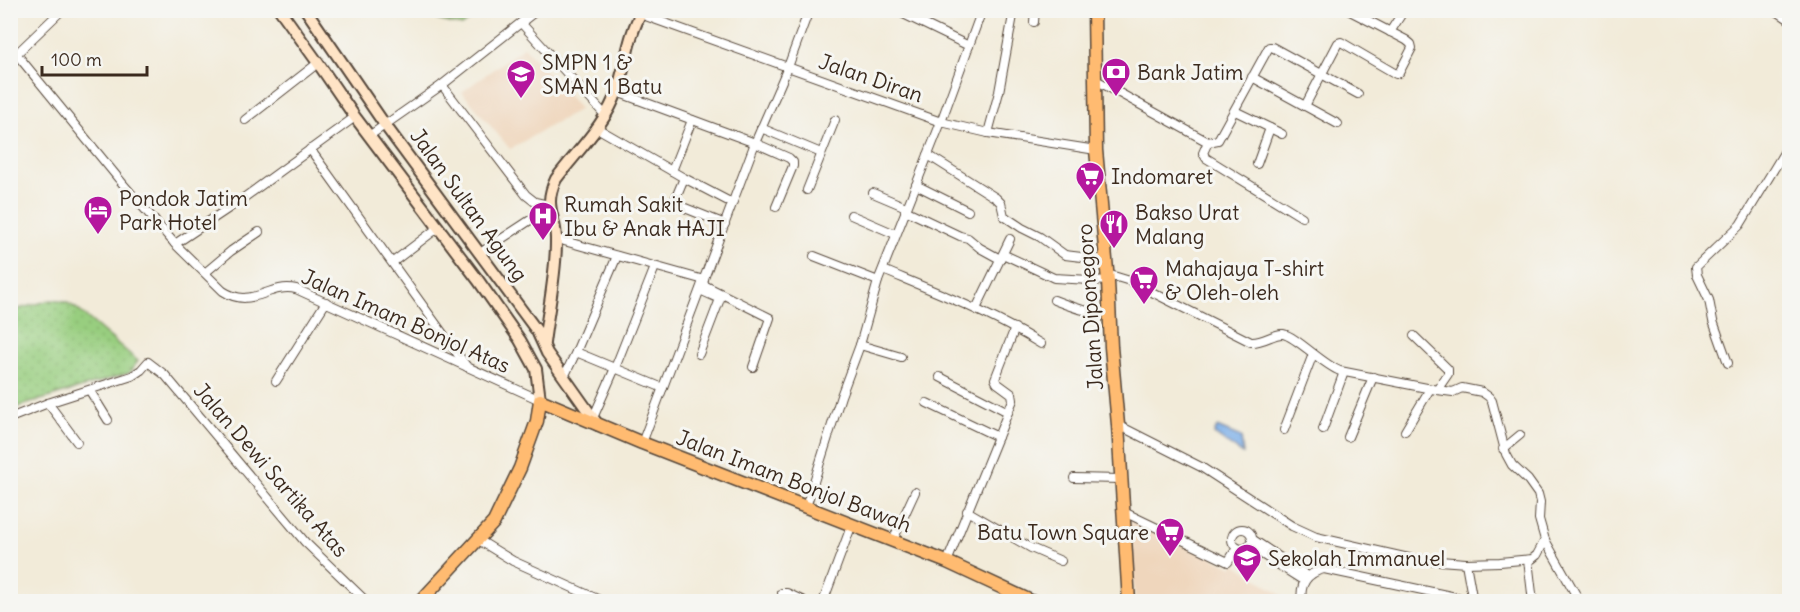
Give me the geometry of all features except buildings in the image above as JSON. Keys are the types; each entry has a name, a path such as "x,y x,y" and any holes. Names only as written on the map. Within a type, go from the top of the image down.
{"main road":[{"name":"Jalan Sultan Agung","path":"280,10 355,117 478,280 532,358 539,380 540,400"},
{"name":"Jalan Sultan Agung","path":"306,10 386,125 537,331 547,353 596,422"},
{"name":"Jalan Diponegoro","path":"1094,10 1096,150 1118,424 1129,602"},
{"path":"544,344 557,239 550,208 552,188 597,128 617,92 627,53 642,12"},
{"path":"478,280 482,271 493,270"},
{"path":"567,411 578,409 580,399"},
{"path":"420,602 494,522 520,468 539,411 540,400"},
{"name":"Jalan Imam Bonjol Bawah","path":"540,400 642,443 947,562 1033,602"}],"street":[{"path":"10,60 62,10"},
{"path":"369,136 442,85 537,10"},
{"path":"642,443 755,143 788,68 808,13 794,10"},
{"path":"895,10 969,46"},
{"path":"806,507 841,396 860,345 878,281 942,122 982,10"},
{"path":"988,134 999,92 1014,10"},
{"path":"1034,22 1035,10"},
{"path":"1305,106 1337,45 1341,42 1393,73 1399,73 1412,46 1406,40 1348,10"},
{"path":"1390,32 1404,10"},
{"path":"1775,10 1790,20"},
{"name":"Jalan Diran","path":"642,12 788,68 942,122 988,134 1096,150"},
{"path":"522,24 605,115"},
{"name":"Jalan Imam Bonjol Atas","path":"10,46 175,244 223,291 241,299 278,289 291,288 540,400"},
{"path":"1094,79 1208,142 1218,140 1269,47 1358,94"},
{"path":"245,120 318,63"},
{"path":"1252,77 1338,124"},
{"path":"442,85 526,195 535,202 550,208"},
{"path":"617,92 755,143 789,158 793,162 776,207"},
{"path":"1235,111 1282,134"},
{"path":"175,244 238,202 355,117"},
{"path":"672,171 692,120"},
{"path":"807,190 835,120"},
{"path":"597,128 732,203"},
{"path":"761,128 821,153"},
{"path":"1257,164 1270,128"},
{"path":"1208,142 1203,153 1206,159 1302,217"},
{"path":"1728,363 1713,321 1709,300 1697,275 1696,267 1740,225 1788,146 1790,148"},
{"path":"310,149 468,368"},
{"path":"928,155 999,201 1005,216 1065,255 1106,260"},
{"path":"684,178 675,204 725,224"},
{"path":"916,185 969,211"},
{"path":"873,193 965,237 980,248 1054,278 1107,278 1130,281 1251,342 1283,334 1289,336 1330,367 1344,372 1453,392 1462,388 1482,392 1492,401 1503,449 1512,465 1528,480 1538,494 1539,519 1545,540 1580,602"},
{"path":"480,253 550,208"},
{"path":"851,215 896,234"},
{"path":"393,262 439,227"},
{"path":"206,272 259,232"},
{"path":"557,239 655,267 702,285 770,318 753,367"},
{"path":"976,309 1003,258 1010,239"},
{"path":"564,377 617,256"},
{"path":"814,256 878,281"},
{"path":"596,422 655,267"},
{"path":"882,270 976,309 1041,344"},
{"path":"699,354 720,299 702,285"},
{"path":"1054,300 1074,308 1097,313 1109,312"},
{"path":"276,381 326,302"},
{"path":"947,562 1013,395 994,379 1015,328"},
{"path":"1405,431 1434,389 1448,374 1448,369 1414,336"},
{"path":"860,345 901,357"},
{"path":"576,352 663,388"},
{"path":"1284,430 1313,354"},
{"name":"Jalan Dewi Sartika Atas","path":"90,391 132,376 148,362 165,375 305,542 367,602"},
{"path":"1323,429 1344,372"},
{"path":"940,377 1008,412"},
{"path":"1348,436 1373,377"},
{"path":"10,418 48,403 90,391 108,420"},
{"path":"48,403 77,442"},
{"path":"927,403 998,437"},
{"path":"1118,424 1202,467 1292,526 1316,537 1413,559 1466,564 1527,560 1537,555 1545,540"},
{"path":"1503,449 1520,435"},
{"path":"1074,478 1121,479"},
{"path":"893,540 915,492"},
{"path":"967,510 1031,548 1061,561"},
{"path":"1124,512 1225,561 1229,562 1236,547"},
{"path":"823,602 852,524"},
{"path":"1246,530 1251,536 1250,543 1241,549 1236,547 1231,538 1235,531 1246,530"},
{"path":"477,539 513,561 604,602"},
{"path":"1250,543 1306,579"},
{"path":"1527,560 1533,602"},
{"path":"1466,564 1473,602"},
{"path":"1302,602 1301,593 1306,579 1315,571 1324,569 1465,599 1467,602"},
{"path":"782,593 806,602"}],"shaded area":[{"name":"SMPN 1 & SMAN 1 Batu","path":"524,47 580,109 510,149 462,92"},
{"path":"1129,518 1233,567 1234,563 1290,601 1135,601"}],"green space":[{"path":"425,11 483,11 462,26 438,20"},
{"path":"51,300 66,302 76,308 138,361 129,373 11,409 11,311"}],"water":[{"path":"1217,427 1241,437 1243,454 1214,434"}],"place":[{"name":"Bank Jatim","path":"1116,98"},
{"name":"SMPN 1 & SMAN 1 Batu","path":"521,100"},
{"name":"Indomaret","path":"1090,202"},
{"name":"Pondok Jatim Park Hotel","path":"98,236"},
{"name":"Rumah Sakit Ibu & Anak HAJI","path":"543,242"},
{"name":"Bakso Urat Malang","path":"1114,250"},
{"name":"Mahajaya T-shirt & Oleh-oleh","path":"1144,306"},
{"name":"Batu Town Square","path":"1170,558"},
{"name":"Sekolah Immanuel","path":"1247,584"}]}
